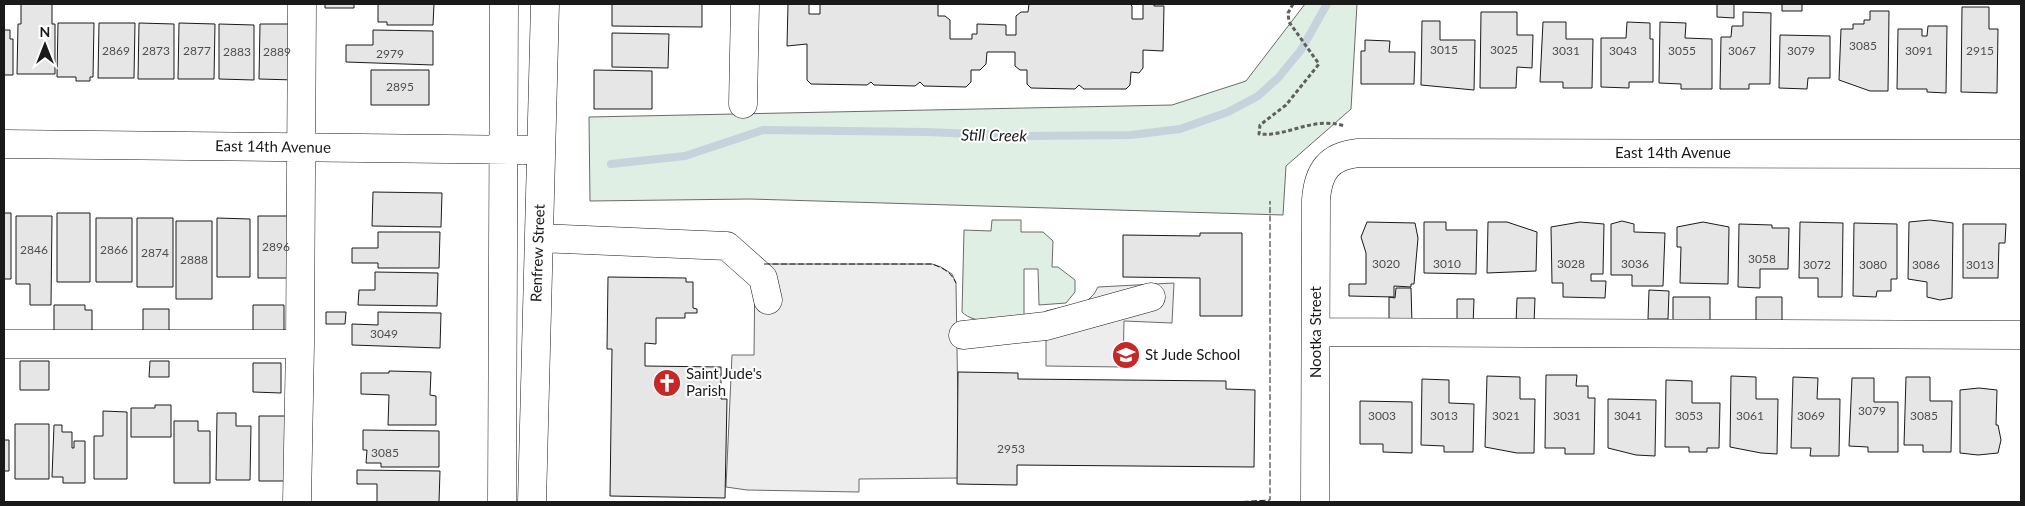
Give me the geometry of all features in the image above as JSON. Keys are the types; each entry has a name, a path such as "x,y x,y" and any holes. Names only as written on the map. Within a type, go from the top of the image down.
{"street":[{"path":"297,502 302,4"},
{"path":"502,502 504,4"},
{"name":"Renfrew Street","path":"532,502 545,4"},
{"path":"743,104 745,4"},
{"name":"East 14th Avenue","path":"4,144 542,150"},
{"name":"East 14th Avenue","path":"1328,165 1336,158 1346,154 1358,153 2021,154"},
{"name":"Nootka Street","path":"1315,502 1316,194 1320,178 1328,165"},
{"path":"539,238 727,246 763,278 768,300"},
{"path":"963,335 1046,326 1151,297"},
{"path":"1316,332 2021,335"},
{"path":"4,344 300,344"}],"path":[{"path":"1292,4 1288,13 1289,22 1319,64 1286,105 1260,125 1259,134 1268,135 1310,124 1334,123 1345,126"}],"green space":[{"path":"1305,4 1357,4 1351,109 1286,166 1283,215 750,199 590,201 589,117 1172,105 1246,81"},
{"path":"992,220 1021,220 1021,232 1043,232 1053,241 1052,267 1058,267 1075,280 1075,292 1066,303 1039,305 1038,269 1024,269 1024,319 983,320 975,319 962,312 964,230 991,231"}],"shaded area":[{"path":"755,264 932,264 952,274 956,283 959,478 859,479 859,492 747,490 726,487 732,355 754,355"},
{"path":"1174,283 1172,323 1124,321 1123,367 1046,366 1046,311 1086,302 1098,287"}],"building":[{"path":"21,4 52,4 52,24 55,24 55,74 17,74 18,24 21,24"},
{"path":"325,4 354,4 354,8 325,8"},
{"path":"378,4 434,4 433,25 387,25 387,22 378,22"},
{"path":"612,4 702,4 702,27 612,26"},
{"path":"788,4 809,4 809,14 820,14 820,4 938,4 938,16 945,16 950,20 950,39 972,39 972,34 977,34 977,24 1006,25 1006,35 1016,35 1016,16 1021,12 1028,12 1029,4 1130,4 1132,6 1132,19 1143,19 1143,4 1154,4 1154,6 1164,6 1163,51 1143,50 1143,68 1139,73 1131,72 1130,85 1126,89 1084,89 1079,85 1075,89 1031,88 1027,84 1027,70 1020,70 1015,66 1015,52 987,52 986,64 980,70 971,70 971,82 966,87 924,86 920,82 915,86 874,85 871,82 867,85 811,84 807,80 807,44 787,46"},
{"path":"1717,4 1734,4 1734,18 1717,17"},
{"path":"1782,4 1802,4 1802,11 1782,11"},
{"path":"1962,7 1989,7 1989,29 1998,29 1997,93 1961,92"},
{"path":"1870,11 1889,11 1888,91 1870,91 1839,80 1841,29 1853,29 1853,24 1864,24 1864,20 1870,20"},
{"path":"1481,12 1517,12 1517,35 1533,35 1532,68 1517,67 1516,88 1480,88"},
{"path":"1743,12 1771,13 1770,84 1749,84 1749,89 1720,89 1721,37 1731,37 1732,26 1743,26"},
{"path":"1422,21 1440,21 1440,40 1475,40 1474,90 1421,85"},
{"path":"1543,22 1566,22 1566,39 1593,39 1592,88 1563,88 1563,82 1540,82"},
{"path":"1627,22 1650,23 1650,39 1653,39 1653,82 1629,82 1629,88 1601,87 1601,38 1626,38"},
{"path":"1660,22 1686,23 1685,38 1712,39 1712,89 1681,89 1681,84 1659,83"},
{"path":"58,23 94,23 93,77 90,77 90,81 76,81 76,77 57,77"},
{"path":"99,23 135,23 134,78 98,78"},
{"path":"139,23 174,24 174,79 138,79"},
{"path":"179,23 215,24 214,79 178,79"},
{"path":"219,24 254,25 254,80 219,79"},
{"path":"260,24 296,24 295,80 259,79"},
{"path":"1928,26 1947,26 1946,93 1927,92 1927,89 1897,89 1898,29 1922,29 1922,36 1927,36"},
{"path":"4,30 10,30 10,39 13,39 13,75 4,75"},
{"path":"373,30 433,31 433,65 346,62 346,45 373,45"},
{"path":"612,33 669,34 668,68 612,67"},
{"path":"1780,35 1830,36 1830,78 1808,78 1807,89 1779,88"},
{"path":"1365,40 1390,41 1389,52 1415,52 1414,84 1361,84 1361,51 1365,51"},
{"path":"371,70 429,70 429,105 371,105"},
{"path":"594,70 652,71 652,109 594,109"},
{"path":"373,192 442,193 441,227 372,226"},
{"path":"4,213 11,213 11,279 4,279"},
{"path":"57,213 90,213 90,282 57,282"},
{"path":"16,216 52,216 51,305 30,305 30,284 16,284"},
{"path":"258,216 295,216 294,278 258,278"},
{"path":"96,218 132,218 132,282 96,282"},
{"path":"137,218 173,218 173,287 137,287"},
{"path":"217,218 250,219 250,277 217,277"},
{"path":"1930,220 1953,223 1952,298 1940,300 1927,297 1927,282 1908,279 1909,222"},
{"path":"176,221 212,221 212,299 176,299"},
{"path":"1622,221 1634,224 1634,232 1665,233 1663,286 1632,286 1632,275 1611,275 1611,224"},
{"path":"1367,222 1415,223 1418,238 1414,284 1411,284 1411,287 1394,286 1394,297 1349,296 1349,284 1366,284 1366,253 1361,237"},
{"path":"1424,222 1446,222 1446,230 1477,230 1476,274 1424,273"},
{"path":"1488,222 1507,222 1537,232 1536,271 1487,273"},
{"path":"1580,222 1604,224 1603,274 1591,274 1591,281 1606,281 1605,298 1563,297 1563,283 1552,283 1551,227"},
{"path":"1703,222 1729,227 1728,284 1680,283 1681,247 1677,247 1677,227"},
{"path":"1800,222 1843,223 1842,297 1818,297 1818,278 1799,278"},
{"path":"1854,223 1897,224 1897,279 1891,279 1891,291 1877,291 1876,297 1853,296"},
{"path":"1739,224 1772,225 1772,228 1789,228 1788,269 1760,269 1760,288 1738,287"},
{"path":"1963,224 2006,224 2005,243 1999,243 1998,278 1963,278"},
{"path":"378,232 440,232 439,268 378,268 378,263 352,263 352,248 378,248"},
{"path":"1200,233 1242,233 1242,316 1200,316 1200,278 1123,277 1123,235 1200,236"},
{"path":"375,272 438,273 437,306 358,305 359,290 375,290"},
{"name":"Saint Jude's Parish","path":"608,277 686,278 686,282 693,282 693,308 697,309 697,313 685,313 685,318 656,318 656,344 645,343 645,366 721,367 721,399 727,399 725,498 610,496 612,349 607,349"},
{"path":"1396,288 1411,288 1412,324 1389,324 1389,297 1395,298"},
{"path":"1649,290 1669,291 1668,319 1648,319"},
{"path":"1673,297 1710,297 1710,324 1673,324"},
{"path":"1756,297 1782,297 1782,322 1756,321"},
{"path":"1517,298 1535,298 1534,324 1516,324"},
{"path":"1457,299 1474,299 1473,326 1457,326"},
{"path":"54,305 85,305 85,310 92,310 92,332 54,334"},
{"path":"253,305 284,305 284,333 253,333"},
{"path":"143,309 169,309 169,334 143,334"},
{"path":"326,312 346,312 345,324 326,324"},
{"path":"378,312 441,313 440,348 352,345 352,324 378,325"},
{"path":"20,361 49,361 49,390 20,390"},
{"path":"150,361 169,361 169,377 149,377"},
{"path":"253,363 281,363 281,393 253,392"},
{"path":"389,371 431,372 430,395 436,396 436,425 388,425 389,395 361,394 361,373 389,373"},
{"path":"958,372 1018,373 1018,379 1226,381 1226,389 1255,390 1254,467 1017,465 1017,485 957,484"},
{"path":"1546,375 1577,375 1576,386 1588,386 1588,398 1595,398 1594,454 1565,454 1565,448 1545,448"},
{"path":"1487,376 1520,377 1520,399 1535,399 1534,453 1517,453 1485,447"},
{"path":"1731,376 1756,377 1756,399 1778,399 1777,454 1730,447"},
{"path":"1793,377 1818,378 1817,399 1840,399 1839,456 1810,456 1811,448 1791,448"},
{"path":"1906,377 1930,377 1930,401 1952,401 1951,452 1923,452 1923,445 1904,445"},
{"path":"1852,378 1874,378 1874,402 1898,402 1898,452 1868,452 1868,447 1849,446"},
{"path":"1422,379 1449,380 1449,403 1474,404 1473,452 1444,452 1444,446 1421,445"},
{"path":"1666,380 1692,381 1692,403 1720,403 1719,448 1707,448 1707,452 1689,452 1689,447 1665,447"},
{"path":"1979,388 1997,390 1996,425 1998,425 2001,440 1998,453 1978,455 1960,453 1960,390"},
{"path":"1608,399 1656,400 1655,456 1636,455 1608,448"},
{"path":"1360,401 1412,402 1412,453 1383,452 1383,444 1360,444"},
{"path":"155,405 171,405 171,437 131,437 131,408 155,408"},
{"path":"103,411 127,412 127,479 94,479 94,436 103,436"},
{"path":"217,413 236,413 236,426 251,426 250,480 216,480"},
{"path":"259,416 292,416 292,481 259,481"},
{"path":"174,421 198,421 198,431 210,431 210,483 174,483"},
{"path":"15,424 49,424 49,479 15,479"},
{"path":"54,425 62,425 62,432 72,432 72,448 74,448 74,441 85,441 85,483 63,483 63,477 52,477"},
{"path":"363,430 439,431 439,467 381,467 381,463 366,463 367,450 363,450"},
{"path":"4,440 9,440 9,471 4,471"},
{"path":"357,470 440,471 439,502 377,502 377,484 357,484"}],"waterway":[{"name":"Still Creek","path":"611,164 685,156 763,130 926,132 1026,136 1131,135 1180,129 1228,112 1258,96 1278,78 1301,50 1327,4"}],"fence":[{"path":"1234,502 1270,500 1270,201"},
{"path":"764,264 932,264 946,271 956,283"}],"place":[{"name":"St Jude School","path":"1126,355"},
{"name":"Saint Jude's Parish","path":"667,383"}]}
